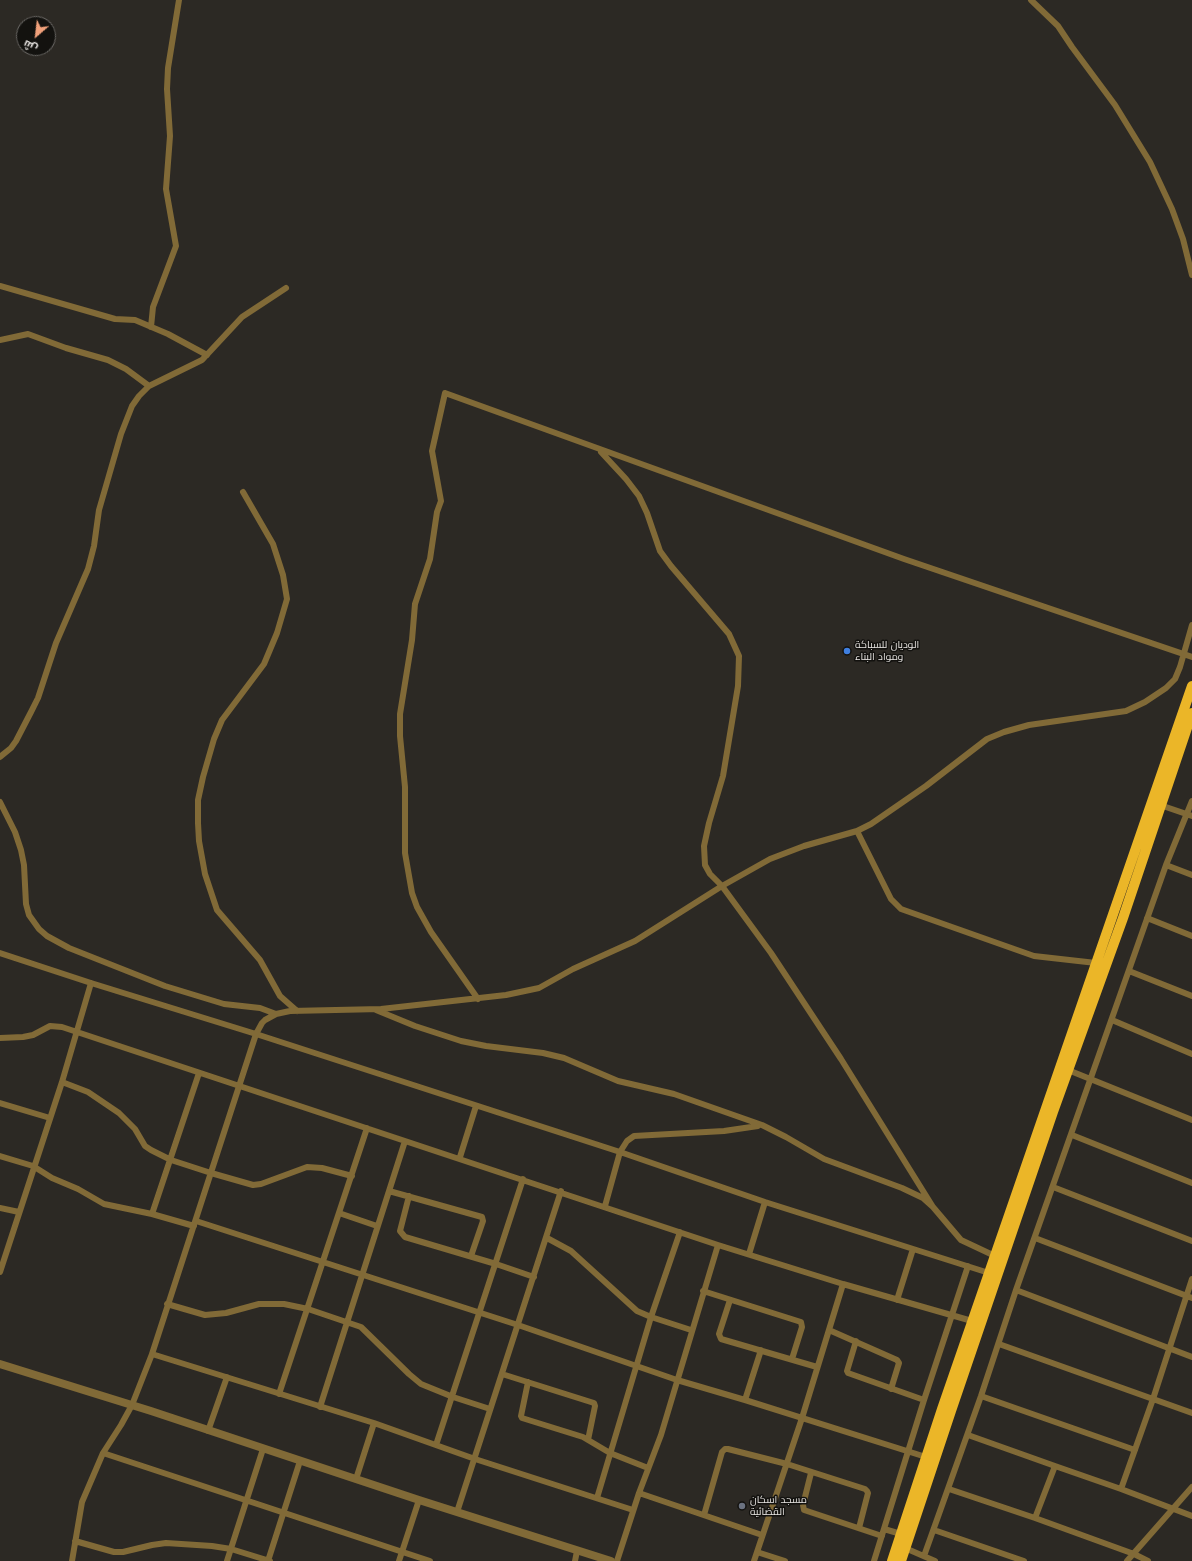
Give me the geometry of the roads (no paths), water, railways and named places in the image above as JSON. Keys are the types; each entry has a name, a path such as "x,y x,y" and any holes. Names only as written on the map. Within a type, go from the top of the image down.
{"highway":[{"path":"892,1561 972,1321 1192,686"},
{"path":"904,1556 1068,1070 1123,918 1192,713"}],"street":[{"path":"151,327 153,307 176,246 166,188 170,136 167,89 168,68 179,0"},
{"path":"1031,0 1058,26 1076,53 1115,105 1150,162 1172,209 1183,239 1192,275"},
{"path":"0,286 115,319 135,320 207,355"},
{"path":"0,757 11,748 16,741 38,698 56,643 88,569 94,546 99,510 127,418 139,396 149,386 202,360 242,317 286,288"},
{"path":"0,340 28,334 66,348 108,360 126,369 149,386"},
{"path":"478,999 431,932 417,907 412,894 405,853 405,787 400,736 400,714 412,640 415,604 430,559 437,512 441,502 432,451 445,393 904,559 1192,657"},
{"path":"600,450 639,496 647,513 660,551 729,634 739,656 738,686 723,776 704,846 705,865 710,874 722,886 780,966 841,1059 933,1208"},
{"path":"242,492 273,544 283,575 286,599 277,633 264,664 222,720 214,739 198,800 199,841 205,874 217,910 224,920 244,940 260,960 280,996 297,1011"},
{"path":"72,1561 82,1502 103,1453 132,1405 152,1354 256,1034 262,1023 276,1014 297,1011 375,1009 478,999 538,988 572,970 635,941 722,886 770,859 804,846 857,831 882,818 987,739 1029,725 1126,711 1145,702 1166,688 1175,678 1180,668 1192,626"},
{"path":"924,1556 949,1489 1016,1290 1072,1135 1147,918 1166,865 1189,815 1192,801"},
{"path":"0,802 15,832 21,850 24,865 26,904 29,914 39,929 48,936 69,948 156,983 224,1004 260,1008 276,1014"},
{"path":"1160,805 1189,815"},
{"path":"857,831 891,899 902,909 1034,956 1096,962"},
{"path":"1166,865 1192,875"},
{"path":"1147,918 1192,936"},
{"path":"0,953 256,1034 620,1152 765,1202 989,1273"},
{"path":"1129,971 1192,996"},
{"path":"0,1272 33,1166 62,1082 91,983"},
{"path":"375,1009 415,1026 461,1041 486,1046 548,1054 564,1058 618,1081 674,1094 762,1125 824,1159 923,1198 961,1240 995,1256"},
{"path":"1112,1020 1192,1054"},
{"path":"0,1038 23,1038 33,1035 50,1026 57,1026 76,1031 199,1073 561,1191 718,1245 843,1284 972,1321"},
{"path":"1068,1070 1192,1120"},
{"path":"152,1214 199,1073"},
{"path":"62,1082 88,1092 120,1113 135,1129 145,1146 155,1153 171,1160 211,1173 253,1185 261,1184 307,1167 322,1168 352,1176"},
{"path":"0,1103 50,1118"},
{"path":"460,1158 476,1106"},
{"path":"605,1206 620,1152 627,1141 636,1135 668,1135 724,1131 762,1125"},
{"path":"280,1394 368,1128"},
{"path":"1072,1135 1192,1184"},
{"path":"320,1407 361,1274 405,1140"},
{"path":"0,1156 33,1166 52,1178 78,1189 104,1204 195,1224 323,1262 518,1325 677,1380 926,1457"},
{"path":"436,1445 453,1397 523,1179"},
{"path":"1053,1187 1192,1241"},
{"path":"389,1190 482,1217 483,1221 471,1256"},
{"path":"458,1512 561,1191"},
{"path":"409,1196 400,1231 402,1235 534,1277"},
{"path":"749,1254 765,1202"},
{"path":"0,1208 19,1212"},
{"path":"339,1213 377,1226"},
{"path":"597,1498 652,1317 680,1232"},
{"path":"547,1238 570,1251 634,1309 652,1317 691,1330"},
{"path":"1035,1238 1189,1297"},
{"path":"617,1561 633,1510 661,1435 691,1330 718,1245"},
{"path":"897,1300 912,1248"},
{"path":"874,1561 924,1400 968,1266"},
{"path":"1121,1489 1153,1399 1169,1348 1189,1297 1192,1279"},
{"path":"754,1561 802,1418 843,1284"},
{"path":"1016,1290 1192,1357"},
{"path":"703,1291 801,1322 802,1327 792,1359"},
{"path":"730,1300 719,1334 720,1337 817,1367"},
{"path":"167,1304 205,1315 226,1313 259,1304 284,1304 308,1309 366,1330 409,1374 421,1384 453,1397 490,1409"},
{"path":"829,1330 897,1360 899,1363 891,1389"},
{"path":"856,1341 848,1373 924,1400"},
{"path":"999,1344 1192,1413"},
{"path":"745,1400 761,1350"},
{"path":"152,1354 374,1424 475,1459 633,1510"},
{"path":"0,1364 132,1405 419,1500 611,1561"},
{"path":"502,1374 594,1403 595,1406 588,1440"},
{"path":"208,1431 227,1377"},
{"path":"528,1382 521,1416 522,1418 588,1440 610,1453 648,1468"},
{"path":"981,1396 1135,1450"},
{"path":"356,1479 374,1424"},
{"path":"968,1434 1192,1516"},
{"path":"227,1561 263,1449"},
{"path":"704,1515 723,1450 728,1449 787,1464 865,1489 868,1491 859,1528"},
{"path":"103,1453 430,1561"},
{"path":"75,1541 114,1552 123,1552 166,1543 212,1546 269,1561 300,1461"},
{"path":"1035,1518 1054,1466"},
{"path":"812,1472 803,1505 804,1510 882,1536"},
{"path":"1127,1561 1192,1487"},
{"path":"949,1489 1035,1518 1134,1554 1148,1561"},
{"path":"639,1493 762,1535"},
{"path":"399,1561 419,1500"},
{"path":"884,1529 901,1534"},
{"path":"934,1530 1024,1561"},
{"path":"574,1561 578,1551"},
{"path":"757,1552 785,1561"},
{"path":"904,1556 924,1556 935,1561"}],"place":[{"name":"الوديان للسباكة ومواد البناء","path":"847,651"},
{"name":"مسجد اسكان القضائية","path":"742,1506"}]}
